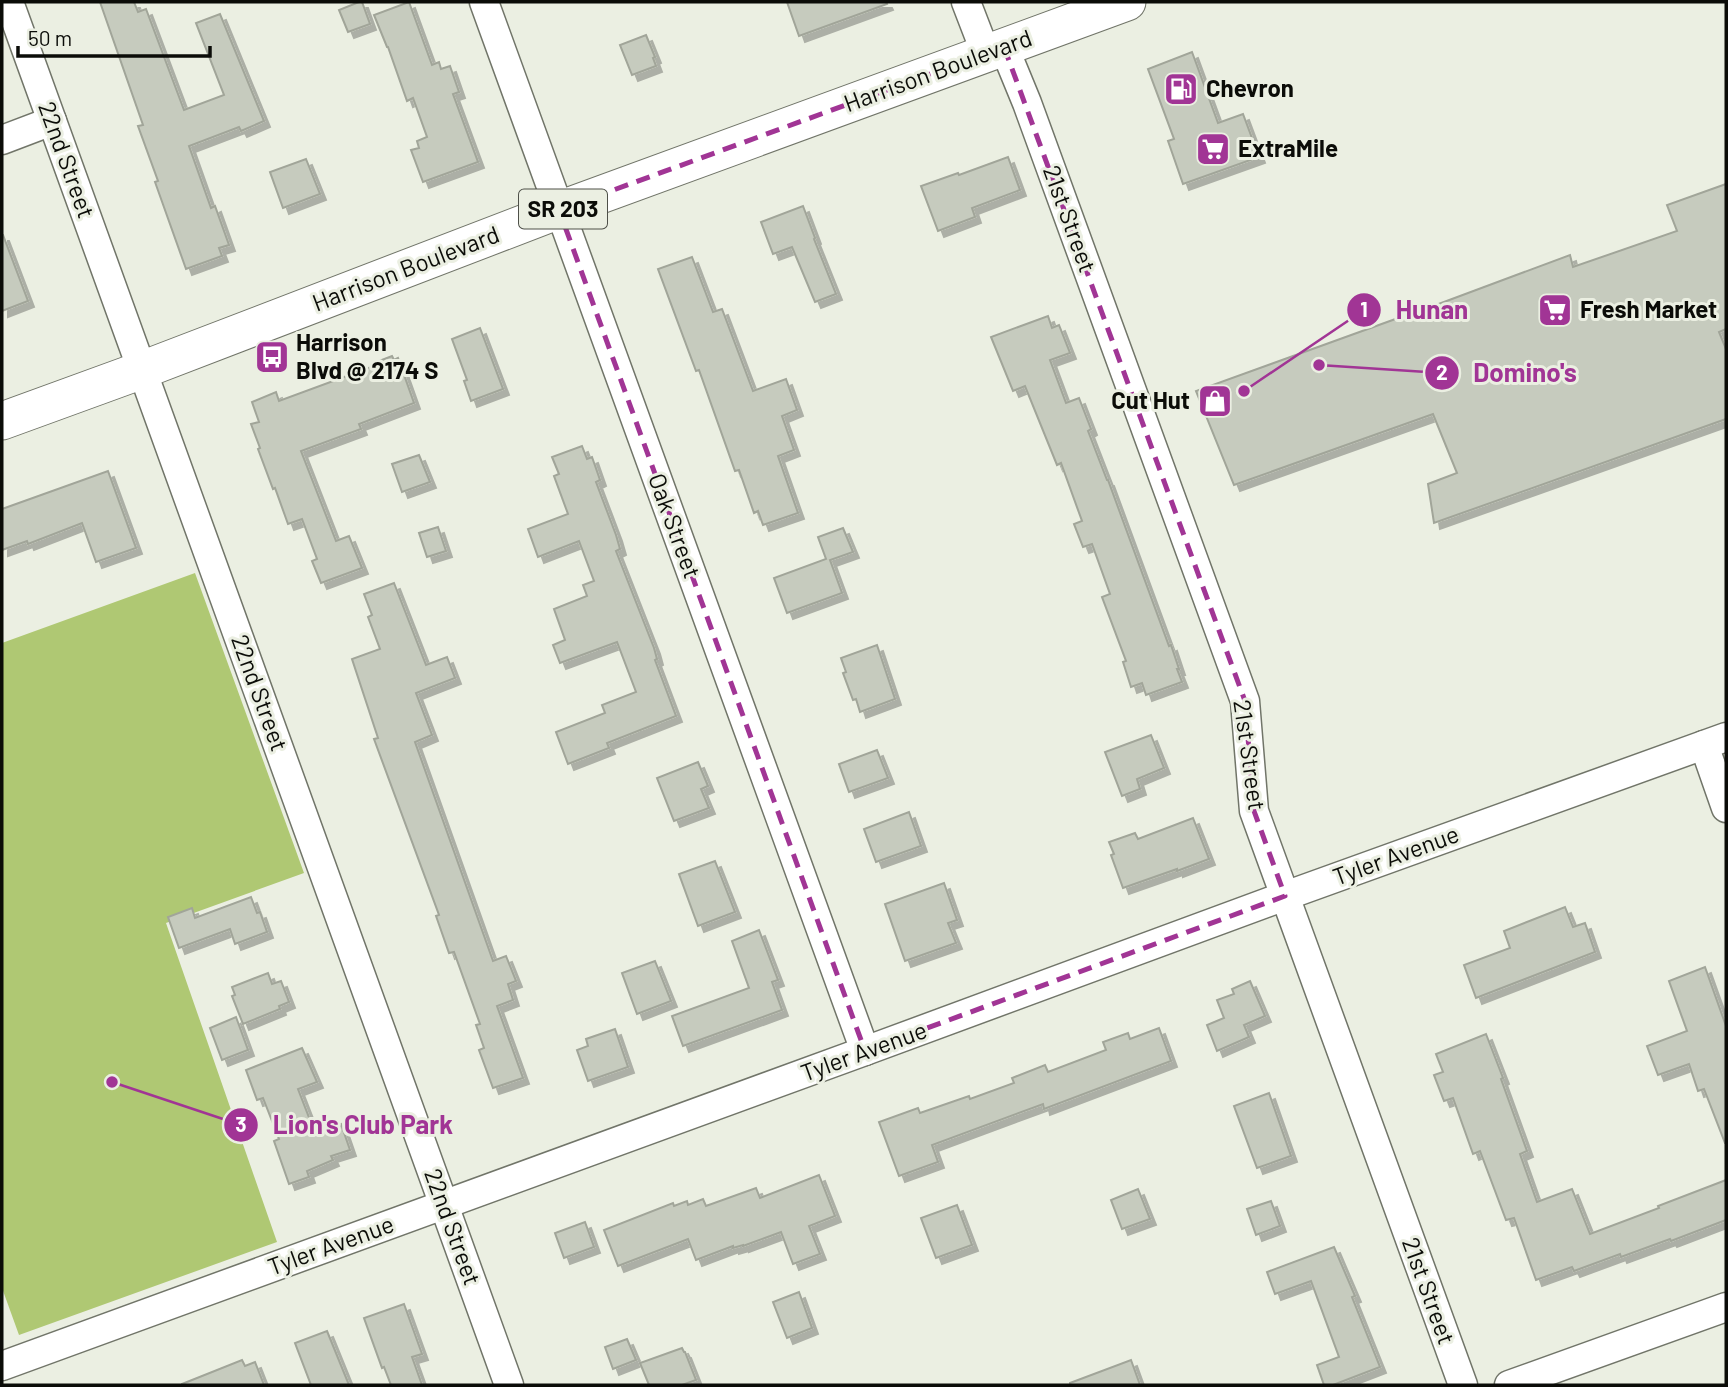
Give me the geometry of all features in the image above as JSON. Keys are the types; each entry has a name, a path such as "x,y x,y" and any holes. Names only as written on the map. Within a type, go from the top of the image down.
{"main road":[{"name":"Harrison Boulevard","path":"2,421 559,210 1127,2"}],"street":[{"name":"22nd Street","path":"9,2 509,1385"},
{"name":"Oak Street","path":"484,2 865,1051"},
{"name":"21st Street","path":"966,2 1027,103 1245,701 1254,811 1463,1385"},
{"path":"2,140 52,121"},
{"path":"1715,741 1726,808"},
{"name":"Tyler Avenue","path":"2,1366 1715,741"},
{"path":"1508,1385 1726,1307"}],"highlighted area":[{"path":"1004,47 1245,701 1254,811 1285,896 865,1051 559,210"}],"green space":[{"path":"195,573 304,873 166,923 277,1242 19,1335 2,1288 2,643"}],"building":[{"path":"100,2 134,2 138,12 146,9 184,110 224,95 196,23 220,14 264,121 241,131 239,127 189,146 211,208 215,206 229,245 219,248 222,256 186,269 138,126 143,125"},
{"path":"362,2 370,24 348,32 339,10"},
{"path":"409,2 432,65 439,62 441,69 450,66 459,92 453,94 478,162 423,182 411,150 419,148 417,141 427,137 413,98 407,101 374,15"},
{"path":"787,2 886,2 887,4 799,36"},
{"path":"646,35 656,66 632,75 620,45"},
{"path":"1192,52 1218,123 1243,114 1259,157 1183,184 1168,141 1174,139 1148,69"},
{"path":"1008,157 1020,190 972,208 975,217 938,231 921,186"},
{"path":"306,159 320,194 283,208 270,172"},
{"path":"1726,184 1726,329 1719,332 1726,349 1726,419 1434,523 1428,484 1457,473 1433,414 1234,485 1196,391 1570,255 1573,267 1677,231 1667,205"},
{"path":"803,206 836,294 815,302 792,247 773,254 761,222"},
{"path":"2,235 28,301 2,311"},
{"path":"692,257 713,312 722,309 753,391 786,379 797,410 782,416 794,450 778,456 798,513 763,525 758,511 754,513 739,470 735,471 699,370 696,371 658,269"},
{"path":"1048,316 1052,328 1059,325 1070,353 1050,360 1066,403 1079,398 1091,429 1088,431 1179,669 1182,682 1146,695 1142,683 1131,687 1123,662 1126,661 1102,597 1110,594 1092,544 1083,547 1074,524 1082,521 1061,463 1057,465 1025,386 1013,391 991,337"},
{"path":"480,328 503,389 471,401 464,381 467,380 452,339"},
{"path":"392,356 394,360 398,358 414,403 359,424 361,429 301,451 336,541 349,536 362,568 321,583 312,561 317,559 302,519 288,524 275,488 273,489 251,424 259,422 252,402 276,392 279,401 374,366 374,363"},
{"path":"582,446 587,459 592,457 600,480 596,482 620,549 616,551 654,648 655,660 676,716 607,743 609,748 568,764 556,732 605,713 602,705 636,692 617,642 560,663 553,645 565,640 554,609 587,596 583,585 594,581 579,541 538,557 528,529 568,514 554,476 559,474 552,457"},
{"path":"419,455 430,482 402,492 392,464"},
{"path":"108,471 136,548 96,562 82,523 28,544 27,541 2,550 2,509"},
{"path":"438,527 446,551 427,557 419,533"},
{"path":"843,528 853,552 830,560 842,593 787,613 774,578 826,559 818,537"},
{"path":"394,583 426,665 447,657 455,678 416,693 432,735 415,742 493,961 506,956 516,981 508,984 513,1000 497,1006 523,1078 493,1088 479,1050 484,1048 476,1025 480,1024 454,952 449,953 436,916 439,915 374,739 378,738 352,659 380,649 368,617 372,615 364,594"},
{"path":"877,645 895,699 860,712 843,673 846,672 841,658"},
{"path":"1151,735 1164,768 1137,779 1140,789 1122,796 1105,752"},
{"path":"877,750 888,778 849,792 839,764"},
{"path":"698,762 708,786 701,789 709,808 674,821 657,778"},
{"path":"909,812 921,846 876,862 864,829"},
{"path":"1193,818 1209,859 1123,888 1109,842 1135,833 1138,839"},
{"path":"715,861 735,912 698,926 679,874"},
{"path":"944,883 957,920 948,923 956,943 905,961 885,904"},
{"path":"251,897 267,932 235,944 230,929 179,948 168,917 192,908 195,918"},
{"path":"1565,907 1573,927 1585,923 1595,952 1476,998 1464,965 1510,948 1504,931"},
{"path":"759,930 778,980 772,982 782,1010 683,1046 672,1016 749,988 732,941"},
{"path":"655,961 671,1001 637,1014 622,973"},
{"path":"1705,967 1726,1026 1726,1143 1704,1089 1698,1091 1689,1064 1658,1075 1647,1046 1687,1031 1669,981"},
{"path":"268,973 272,984 281,981 289,1002 279,1006 280,1009 243,1024 232,996 235,995 232,987"},
{"path":"1250,981 1265,1016 1244,1025 1249,1037 1217,1051 1207,1025 1224,1018 1217,1000 1234,994 1232,989"},
{"path":"236,1017 248,1050 222,1060 210,1028"},
{"path":"1159,1028 1171,1061 1044,1109 1043,1104 932,1145 938,1162 899,1176 879,1122 918,1108 920,1113 969,1096 970,1099 1014,1083 1012,1078 1045,1065 1048,1072 1106,1050 1103,1042 1128,1033 1130,1039"},
{"path":"615,1029 628,1067 588,1081 577,1050 588,1046 586,1039"},
{"path":"1486,1034 1527,1151 1520,1154 1537,1202 1572,1189 1590,1234 1726,1180 1726,1220 1621,1257 1620,1254 1574,1271 1572,1267 1536,1280 1514,1218 1506,1220 1480,1151 1473,1154 1453,1098 1444,1101 1434,1075 1443,1072 1436,1054"},
{"path":"302,1048 317,1082 298,1089 315,1133 341,1124 350,1150 331,1156 333,1160 307,1171 309,1177 289,1184 274,1141 279,1139 263,1098 257,1100 246,1070"},
{"path":"1269,1093 1291,1156 1257,1168 1234,1106"},
{"path":"819,1175 835,1216 809,1226 820,1254 793,1264 781,1232 696,1260 688,1239 618,1266 604,1230 673,1203 674,1206 687,1201 688,1205 703,1199 706,1206 756,1188 760,1198"},
{"path":"1138,1189 1150,1219 1122,1229 1111,1200"},
{"path":"1271,1201 1280,1226 1256,1235 1247,1209"},
{"path":"957,1205 972,1245 936,1258 921,1218"},
{"path":"585,1222 594,1247 564,1258 555,1233"},
{"path":"1334,1247 1380,1367 1333,1385 1324,1385 1317,1365 1339,1357 1311,1281 1275,1294 1267,1272"},
{"path":"799,1292 812,1328 787,1338 773,1302"},
{"path":"404,1304 422,1354 412,1357 422,1385 391,1385 364,1318"},
{"path":"327,1331 349,1385 311,1385 295,1343"},
{"path":"627,1339 636,1360 613,1369 605,1347"},
{"path":"682,1348 696,1380 682,1385 649,1385 640,1363"},
{"path":"242,1360 245,1366 255,1362 264,1385 182,1385 182,1384"},
{"path":"1131,1360 1140,1385 1070,1385 1070,1383"}],"place":[{"name":"Chevron","path":"1181,89"},
{"name":"ExtraMile","path":"1213,149"},
{"name":"Fresh Market","path":"1555,310"},
{"name":"Harrison Blvd @ 2174 S","path":"272,357"},
{"name":"Domino's","path":"1319,365"},
{"name":"Hunan","path":"1244,391"},
{"name":"Cut Hut","path":"1215,401"},
{"name":"Lion's Club Park","path":"112,1082"}]}
